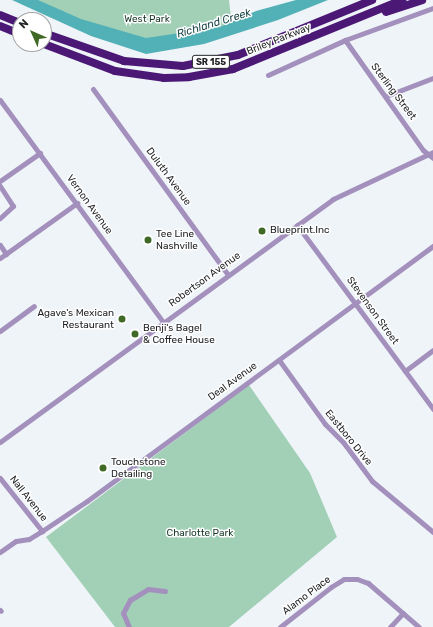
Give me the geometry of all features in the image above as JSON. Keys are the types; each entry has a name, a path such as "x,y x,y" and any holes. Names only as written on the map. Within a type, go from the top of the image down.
{"highway":[{"name":"Briley Parkway","path":"52,36 124,61 183,66 238,55 372,0"},
{"name":"Briley Parkway","path":"52,47 115,71 164,78 189,77 233,69 329,32 402,0"},
{"path":"329,32 422,0"},
{"path":"0,15 12,20"},
{"path":"0,26 12,31"}],"street":[{"path":"268,75 345,40 433,8"},
{"name":"Sterling Street","path":"345,40 423,150 432,155"},
{"path":"386,96 433,78"},
{"name":"Duluth Avenue","path":"93,89 228,275"},
{"name":"Vernon Avenue","path":"0,100 163,322"},
{"path":"0,181 40,153"},
{"name":"Robertson Avenue","path":"0,442 333,199 432,155"},
{"path":"0,186 13,206 0,218"},
{"path":"0,258 77,204"},
{"name":"Stevenson Street","path":"296,225 433,409"},
{"path":"0,245 6,254"},
{"name":"Deal Avenue","path":"0,552 16,540 28,539 42,532 279,360 354,302 433,246"},
{"path":"0,330 34,306"},
{"path":"405,371 433,350"},
{"name":"Eastboro Drive","path":"279,360 322,421 343,442 372,481 433,532"},
{"name":"Nall Avenue","path":"0,478 42,532"},
{"name":"Alamo Place","path":"280,627 344,579 357,579 368,583 403,613"},
{"path":"128,627 123,613 130,600 148,589 165,591"},
{"path":"390,627 403,613 419,627"}],"green space":[{"name":"West Park","path":"34,0 229,0 232,26 141,41 85,25"},
{"name":"Charlotte Park","path":"249,385 310,473 337,537 229,627 115,627 46,537"}],"water":[{"path":"12,0 38,0 81,19 146,38 220,27 256,11 296,0 328,0 278,20 204,44 146,54 91,36 52,18 52,12 38,12"}],"place":[{"name":"Blueprint.Inc","path":"262,231"},
{"name":"Tee Line Nashville","path":"148,240"},
{"name":"Agave's Mexican Restaurant","path":"122,319"},
{"name":"Benji's Bagel & Coffee House","path":"135,334"},
{"name":"Touchstone Detailing","path":"103,468"}],"water label":[{"name":"Richland Creek","path":"214,24"}]}
